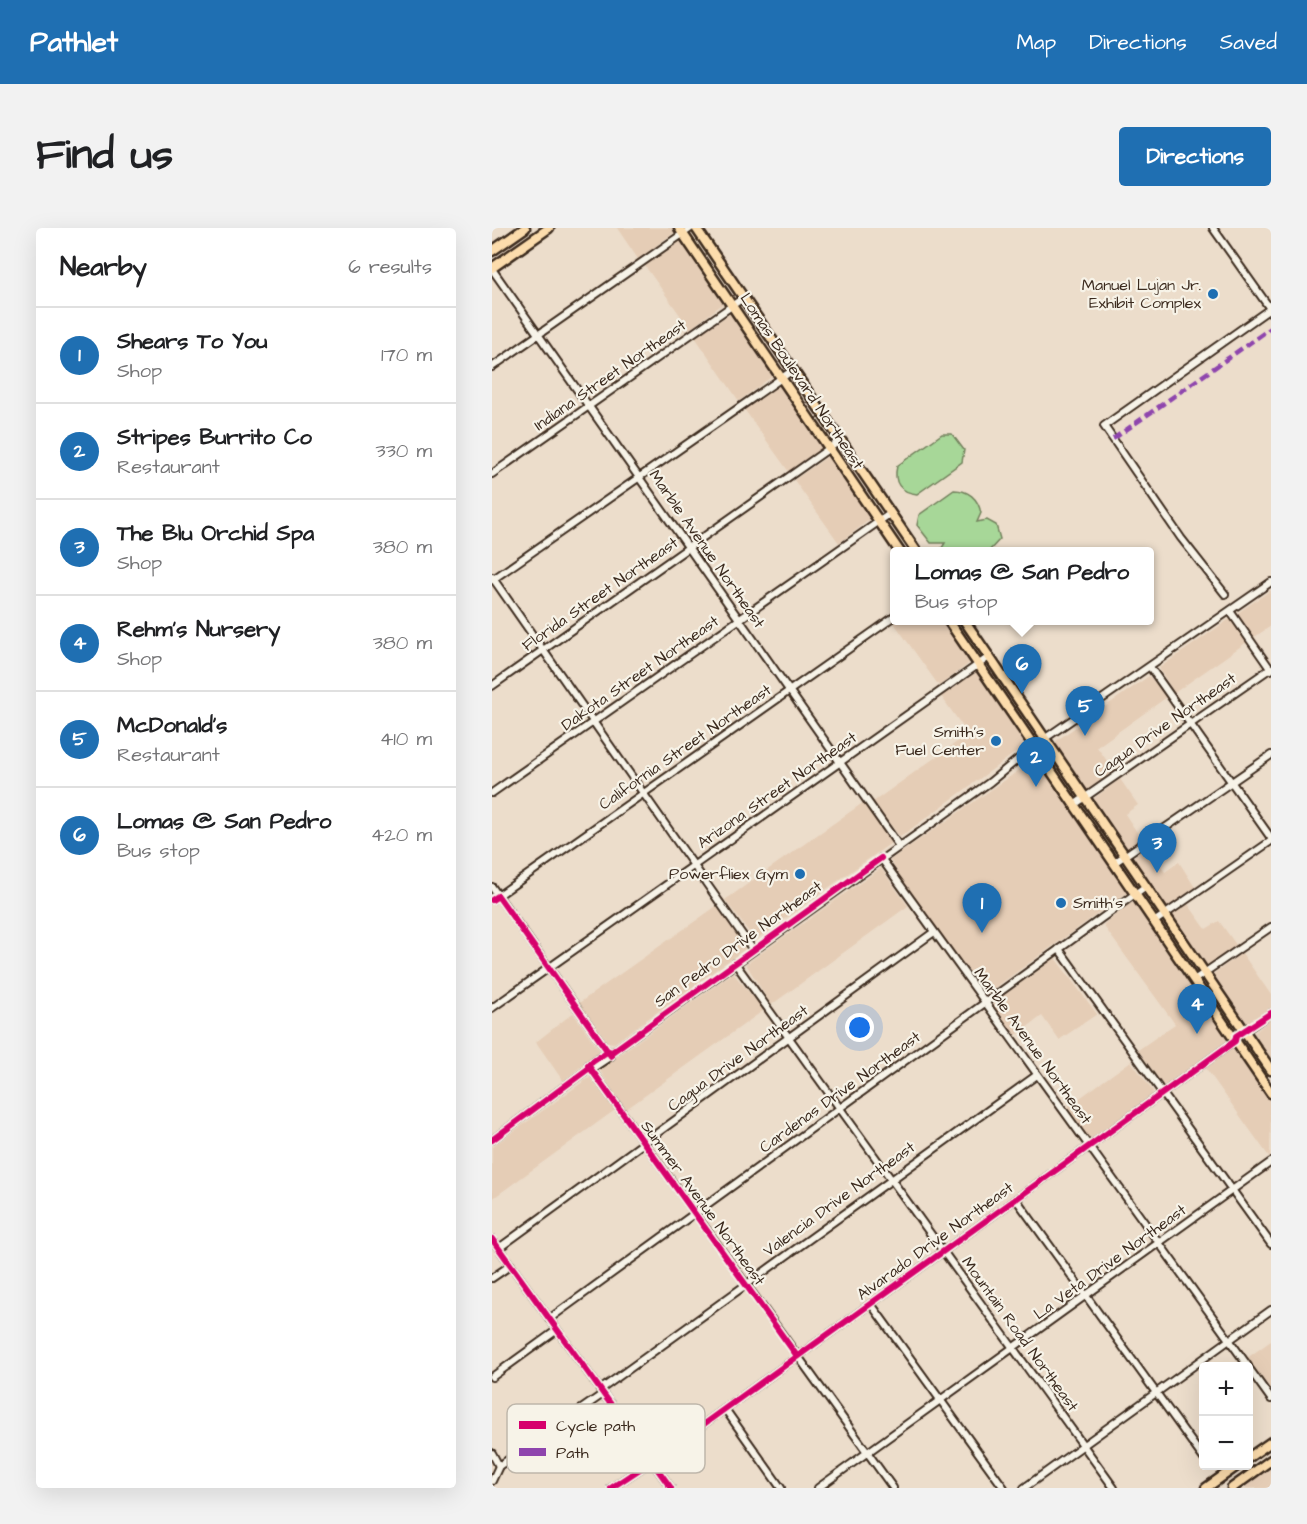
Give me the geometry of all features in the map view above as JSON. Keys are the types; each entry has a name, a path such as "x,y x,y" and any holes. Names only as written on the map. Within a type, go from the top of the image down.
{"main road":[{"path":"492,251 525,228"},
{"path":"492,268 549,228"},
{"name":"Lomas Boulevard Northeast","path":"693,228 914,547"},
{"name":"Lomas Boulevard Northeast","path":"681,231 897,547"},
{"path":"951,625 1271,1093"},
{"path":"967,625 1271,1070"},
{"path":"1253,1455 1271,1442"},
{"path":"1232,1488 1271,1460"},
{"path":"1206,1488 1232,1470"}],"street":[{"path":"492,367 681,231 693,228"},
{"path":"1213,228 1270,309 1104,426 1180,538 1225,594"},
{"name":"Marble Avenue Northeast","path":"492,268 899,846"},
{"name":"Indiana Street Northeast","path":"492,474 743,298"},
{"path":"753,950 695,864 492,579 793,370"},
{"name":"Florida Street Northeast","path":"492,686 841,441"},
{"name":"Dakota Street Northeast","path":"492,793 891,513"},
{"name":"San Pedro Drive Northeast","path":"492,1140 753,950 990,782 1034,746 1271,582"},
{"path":"1230,611 1271,668"},
{"name":"California Street Northeast","path":"492,900 890,620"},
{"name":"Arizona Street Northeast","path":"492,1008 989,657"},
{"path":"1150,667 1271,839 1154,922"},
{"name":"Cagua Drive Northeast","path":"1074,805 1271,668"},
{"path":"1114,863 1271,755"},
{"name":"Marble Avenue Northeast","path":"881,858 1244,1362"},
{"name":"Cardenas Drive Northeast","path":"549,1319 1146,886"},
{"path":"492,887 610,1053"},
{"path":"1194,980 1271,927"},
{"name":"Cagua Drive Northeast","path":"499,1248 934,932"},
{"path":"1059,949 1271,1244"},
{"name":"Mountain Road Northeast","path":"735,963 1114,1488"},
{"path":"1245,1031 1271,1013"},
{"name":"Alvarado Drive Northeast","path":"705,1423 1235,1041"},
{"name":"Summer Avenue Northeast","path":"589,1068 893,1488"},
{"name":"Valencia Drive Northeast","path":"585,1404 745,1284 1037,1075"},
{"name":"La Veta Drive Northeast","path":"818,1488 1088,1296 1271,1162"},
{"path":"1016,1198 1199,1453"},
{"path":"492,1239 611,1404"},
{"path":"492,1278 511,1265"},
{"path":"871,1304 1004,1488"},
{"path":"1024,1488 1271,1310"},
{"path":"492,1377 557,1330"},
{"name":"Marble Avenue Northeast","path":"1253,1374 1271,1400"},
{"path":"725,1409 781,1488"},
{"path":"492,1453 499,1466 492,1481"},
{"name":"Valencia Drive Northeast","path":"499,1466 507,1460"},
{"name":"Alvarado Drive Northeast","path":"610,1488 632,1473"},
{"path":"660,1473 671,1488"}],"shaded area":[{"path":"617,228 674,228 675,232 638,259"},
{"path":"681,241 724,303 690,329 645,266"},
{"path":"731,313 774,375 739,401 695,337"},
{"path":"780,385 823,447 789,472 744,409"},
{"path":"827,457 832,458 872,518 839,543 794,480"},
{"path":"1271,590 1271,626 1253,638 1238,615 1239,612"},
{"path":"1231,620 1247,642 1174,693 1159,668"},
{"path":"895,625 946,625 971,662 939,686"},
{"path":"976,672 979,673 1024,739 1023,747 900,837 873,802 968,734 941,696"},
{"path":"1149,676 1167,697 1097,747 1115,772 1087,791 1057,747 1056,741"},
{"path":"1034,760 1040,763 1128,892 986,994 912,895 890,860"},
{"path":"1120,779 1138,805 1125,814 1142,840 1127,849 1093,799"},
{"path":"864,802 891,843 755,940 725,900"},
{"path":"1147,846 1165,872 1179,862 1196,889 1169,907 1165,907 1133,860 1134,856"},
{"path":"881,868 908,906 771,1005 746,964"},
{"path":"1131,903 1136,904 1229,1039 1166,1085 1162,1084 1138,1050 1175,1024 1103,925"},
{"path":"1188,904 1206,929 1219,921 1237,946 1207,966 1173,918 1173,914"},
{"path":"718,905 745,949 614,1043 608,1042 579,1003"},
{"path":"1242,953 1271,995 1271,1009 1247,1025 1212,975"},
{"path":"1055,958 1097,1014 1059,1040 1042,1016 1015,1036 994,1007 995,1002"},
{"path":"733,973 764,1010 625,1110 599,1069"},
{"path":"573,1013 600,1051 563,1081 536,1042"},
{"path":"1271,1019 1271,1061 1253,1034"},
{"path":"1233,1048 1271,1100 1270,1158 1205,1067"},
{"path":"1131,1061 1153,1091 1152,1096 1090,1139 1066,1108"},
{"path":"590,1078 615,1110 492,1199 492,1147"},
{"path":"1271,1341 1271,1391 1253,1366 1253,1362 1247,1358"},
{"path":"1271,1468 1271,1488 1242,1488"}],"green space":[{"path":"942,434 952,434 964,450 962,462 917,494 902,489 897,482 897,466"},
{"path":"954,490 959,490 975,499 981,513 977,522 987,520 996,525 1000,539 993,547 942,547 945,543 931,543 917,525 919,515"}],"marked path":[{"path":"1113,439 1271,328"}],"cycle path":[{"path":"492,1140 588,1069 588,1065 608,1051 612,1052 881,858"},
{"path":"492,900 498,896 611,1056"},
{"path":"705,1423 1235,1041 1236,1036 1271,1013"},
{"path":"588,1065 797,1356"},
{"path":"492,1239 611,1404"},
{"path":"611,1488 634,1473"},
{"path":"660,1473 671,1488"}],"place":[{"name":"Manuel Lujan Jr. Exhibit Complex","path":"1213,294"},
{"name":"Lomas @ San Pedro","path":"1022,694"},
{"name":"McDonald's","path":"1085,736"},
{"name":"Smith’s Fuel Center","path":"996,741"},
{"name":"Stripes Burrito Co","path":"1036,787"},
{"name":"The Blu Orchid Spa","path":"1157,873"},
{"name":"Powerfliex Gym","path":"800,874"},
{"name":"Smith's","path":"1061,903"},
{"name":"Shears To You","path":"982,933"},
{"name":"Rehm's Nursery","path":"1197,1034"}]}
